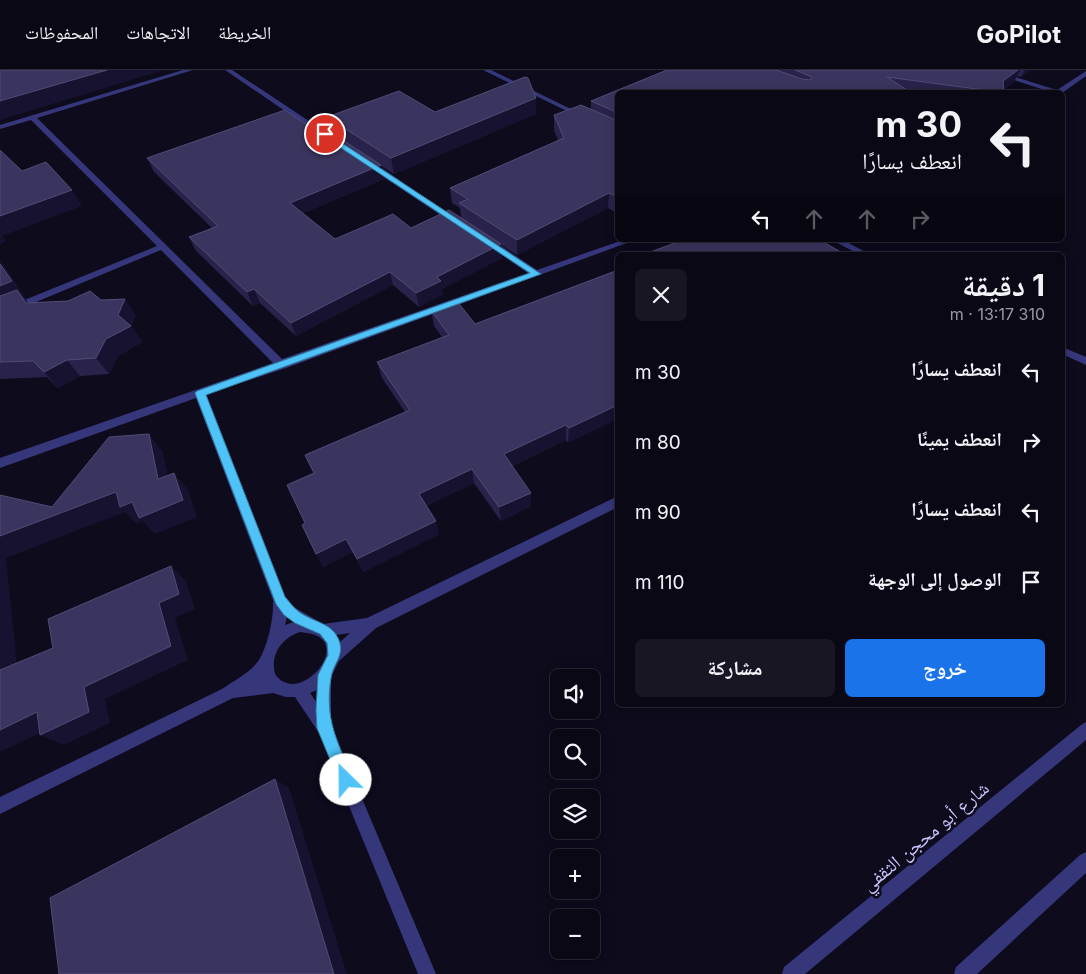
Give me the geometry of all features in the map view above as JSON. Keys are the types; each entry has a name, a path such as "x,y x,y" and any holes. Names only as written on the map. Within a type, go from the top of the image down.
{"street":[{"path":"0,127 190,70"},
{"path":"228,70 336,142"},
{"path":"486,70 591,121"},
{"path":"986,70 1051,90"},
{"path":"1061,90 1086,73"},
{"path":"32,118 282,365"},
{"path":"361,158 461,224"},
{"path":"478,235 536,274"},
{"path":"0,463 282,365 625,242"},
{"path":"851,243 863,252"},
{"path":"0,314 162,247"},
{"path":"1065,351 1086,361"},
{"path":"200,393 280,600 288,611 319,628 333,641 335,656"},
{"path":"371,623 319,628 300,626 286,631 275,640 267,652 265,664 267,676 275,685 286,690 299,690 313,685 324,675 335,656 371,623 615,502"},
{"path":"275,640 281,613 280,600"},
{"path":"0,806 227,694 248,681 265,664"},
{"path":"324,675 322,702 324,728"},
{"path":"227,694 275,685"},
{"path":"299,690 324,728 427,974"},
{"name":"شارع أبو محجن الثقفي","path":"791,974 1086,730"},
{"path":"963,974 1086,862"}],"building":[{"path":"0,70 107,70 0,101"},
{"path":"667,70 776,70 810,80 812,77 795,70 1018,70 1003,81 1004,90 984,90 887,77 907,90 618,90"},
{"path":"525,77 528,78 536,98 391,158 327,117 399,91 435,112"},
{"path":"615,91 615,112 591,101"},
{"path":"581,105 615,120 615,196 609,193 517,240 459,203 468,199 450,188 564,138 554,115"},
{"path":"285,110 310,127 318,124 381,165 290,203 335,239 393,214 411,228 449,210 501,244 437,277 441,281 416,293 390,272 291,323 254,289 247,292 189,237 218,226 147,158"},
{"path":"0,150 22,171 46,162 72,190 0,216"},
{"path":"678,242 823,242 841,252 650,252"},
{"path":"0,264 12,281 0,286"},
{"path":"615,271 615,406 569,428 566,425 504,454 531,493 499,507 472,469 419,494 436,521 357,559 346,539 316,554 302,525 305,523 287,485 314,473 305,455 410,410 377,362 449,335 431,310 457,301 475,324"},
{"path":"17,290 26,303 68,301 90,291 101,300 125,299 118,315 131,326 106,339 96,358 67,360 44,372 33,361 0,362 0,296"},
{"path":"149,434 158,479 174,473 183,500 139,518 132,502 120,507 116,492 0,536 0,495 52,507 109,437"},
{"path":"171,566 179,594 159,603 171,646 84,687 89,712 40,735 37,712 0,730 0,670 53,648 48,619"},
{"path":"275,779 334,974 59,974 50,898"}],"route":[{"path":"325,134 536,274 200,393 280,600 288,611 300,619 325,630 333,641 335,656 331,666 324,675 322,710 324,728 346,780"}]}
